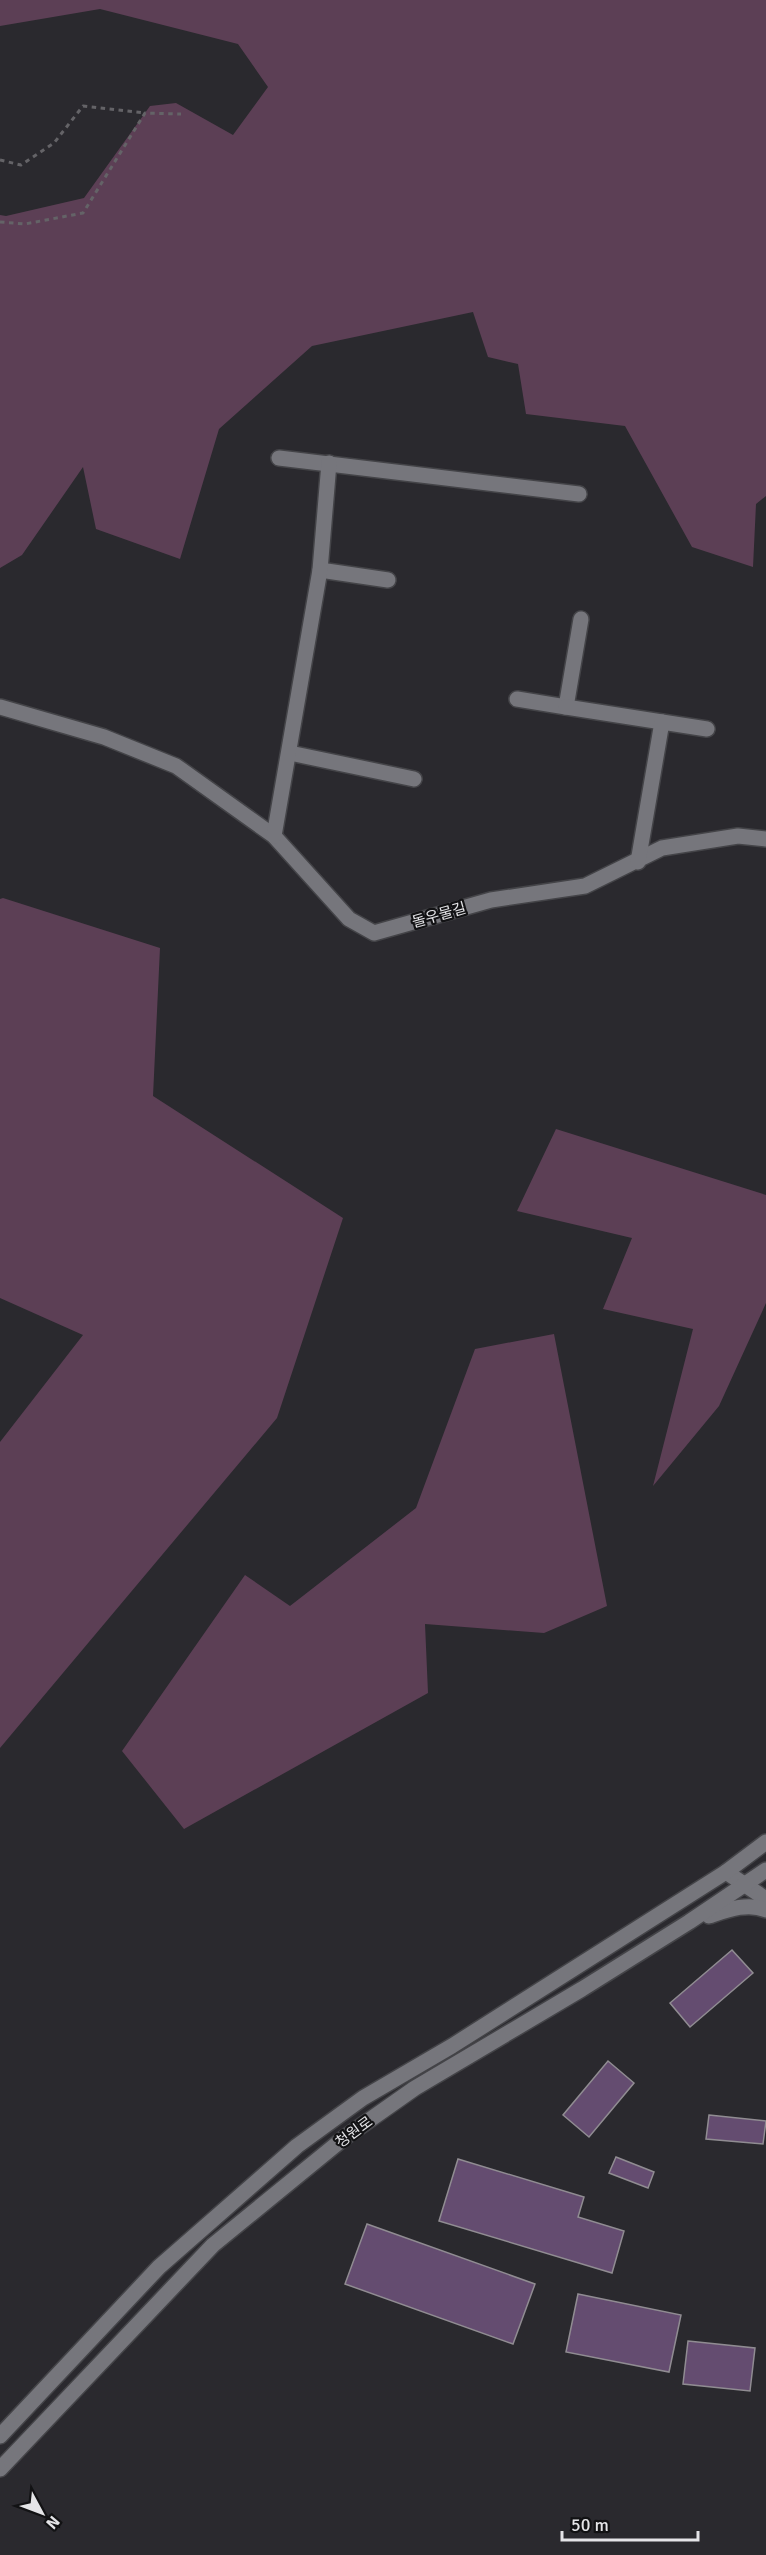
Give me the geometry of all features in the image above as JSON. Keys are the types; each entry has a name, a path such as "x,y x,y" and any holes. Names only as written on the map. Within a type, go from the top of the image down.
{"street":[{"path":"279,458 579,494"},
{"path":"274,836 320,570 329,463"},
{"path":"320,570 388,580"},
{"path":"566,707 581,619"},
{"path":"517,699 707,729"},
{"name":"돌우물길","path":"0,706 105,737 176,766 274,836 349,919 374,933 491,900 585,885 662,848 738,836 766,839"},
{"path":"638,861 662,722"},
{"path":"290,753 414,779"},
{"name":"청원로","path":"0,2436 159,2267 297,2146 363,2098 452,2046 726,1872 766,1842"},
{"path":"740,1861 764,1874"},
{"path":"726,1872 766,1899"},
{"name":"청원로","path":"0,2469 213,2245 344,2138 415,2088 582,1989 764,1874"},
{"path":"689,1922 734,1908 766,1910"}],"path":[{"path":"0,160 21,165 54,143 83,106 145,113 181,114"},
{"path":"0,222 25,224 83,213 145,113"}],"shaded area":[{"path":"0,0 766,0 766,496 756,504 753,567 692,547 625,426 526,414 518,364 488,357 473,312 312,346 219,429 180,559 96,529 83,467 22,555 0,568 0,215 6,216 84,198 150,106 176,103 233,135 268,87 238,44 100,9 0,26"},
{"path":"3,898 160,948 153,1096 343,1218 277,1418 0,1748 0,1442 83,1335 0,1298 0,899"},
{"path":"556,1129 766,1195 766,1303 719,1406 653,1486 693,1329 603,1309 632,1238 517,1211"},
{"path":"554,1334 607,1606 544,1633 425,1624 428,1693 184,1829 122,1751 245,1575 290,1606 416,1508 475,1349"}],"building":[{"path":"732,1950 753,1973 690,2027 670,2003"},
{"path":"608,2061 634,2083 589,2137 563,2115"},
{"path":"709,2115 766,2121 763,2144 706,2139"},
{"path":"616,2157 654,2172 648,2188 609,2173"},
{"path":"458,2159 584,2197 578,2217 624,2231 612,2273 439,2221"},
{"path":"367,2224 535,2284 513,2344 345,2284"},
{"path":"578,2294 681,2315 669,2372 566,2352"},
{"path":"688,2341 755,2348 750,2391 683,2384"}]}
